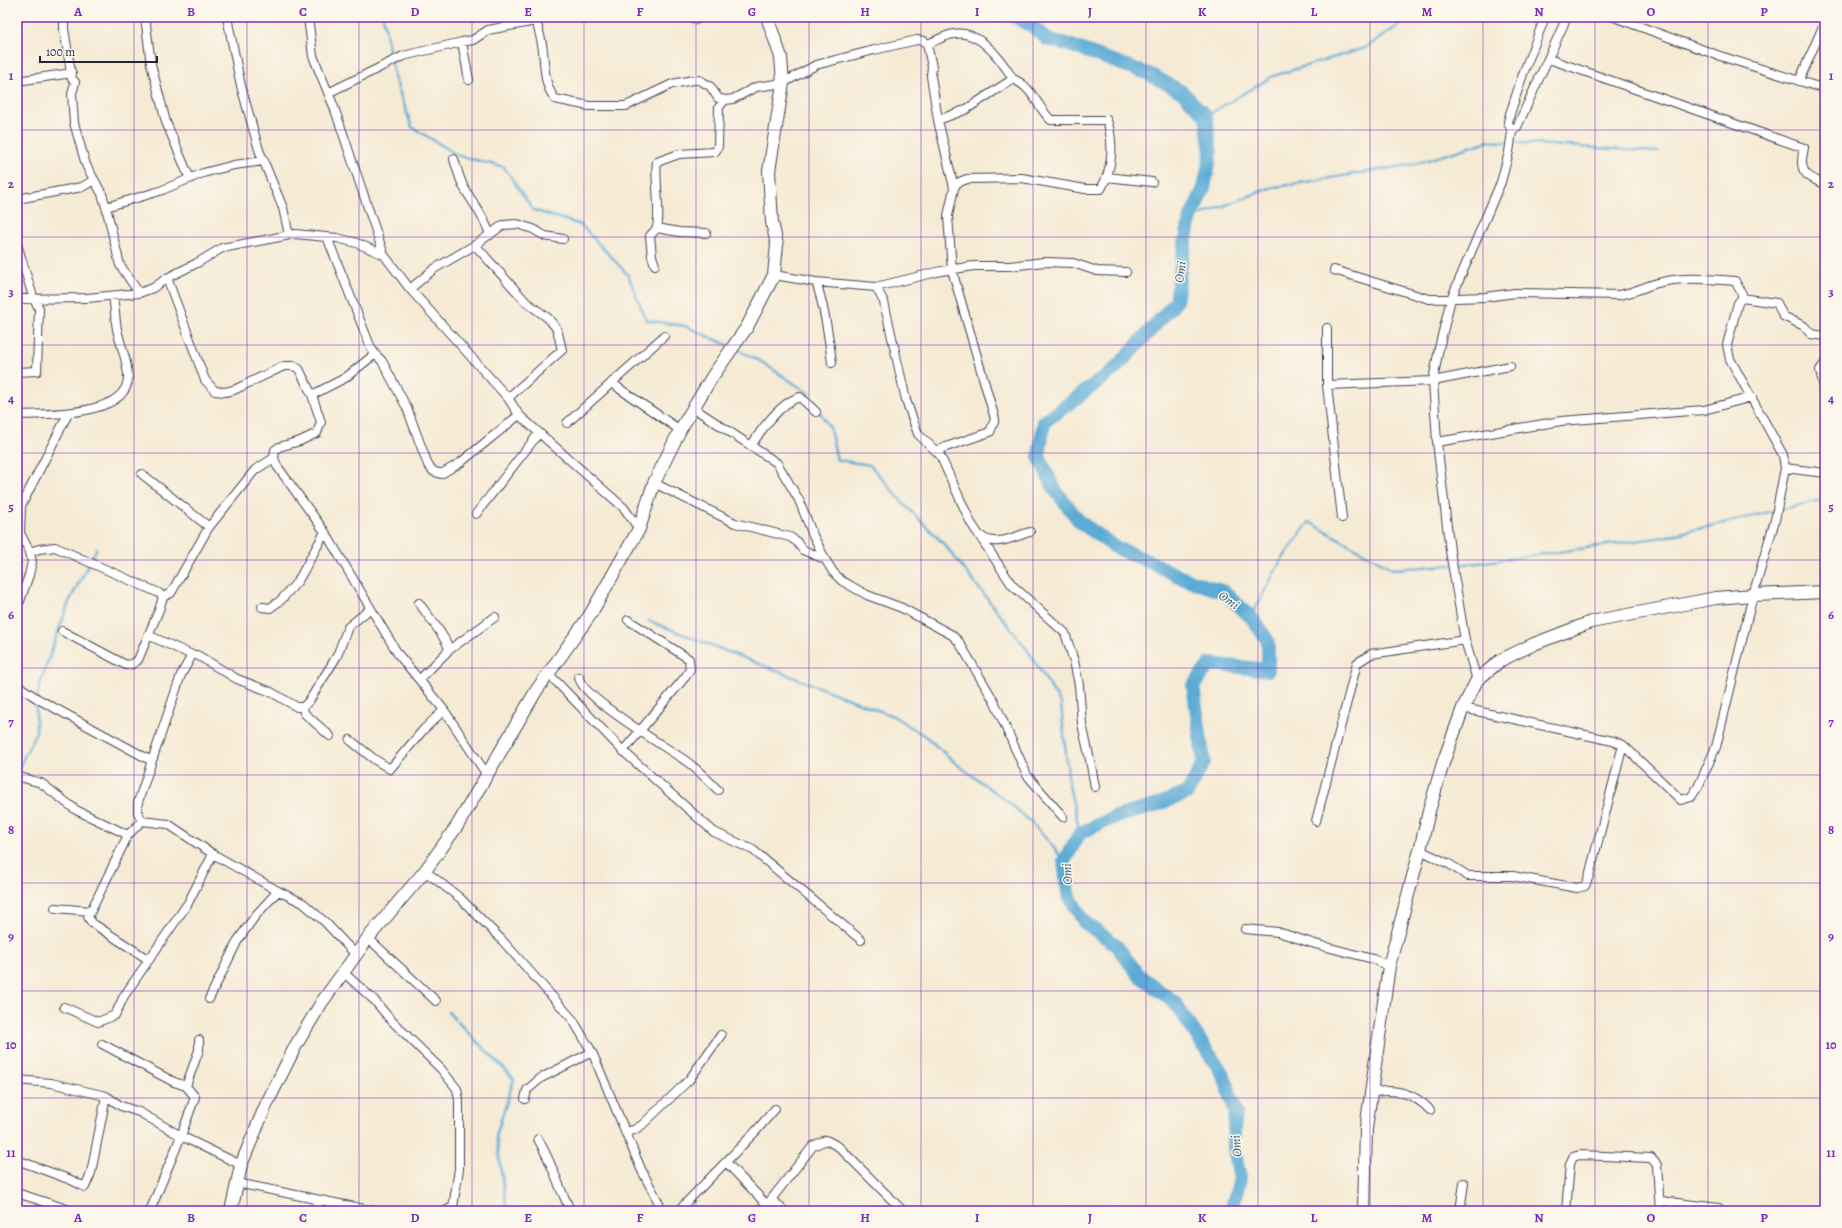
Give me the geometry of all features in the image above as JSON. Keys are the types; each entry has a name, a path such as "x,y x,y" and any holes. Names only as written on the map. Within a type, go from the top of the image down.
{"street":[{"path":"64,17 64,29 72,78 75,82 72,94 74,123 86,166 106,207 120,265 139,292"},
{"path":"145,17 151,64 166,122 190,179"},
{"path":"227,17 241,86 264,161 283,208 289,235"},
{"path":"308,17 313,56 328,92 384,255 410,289 508,398 519,415 624,508 639,529"},
{"path":"1477,680 1465,640 1450,551 1437,442 1433,381 1439,348 1452,299 1501,182 1509,152 1511,136 1508,122 1510,114 1523,74 1545,17"},
{"path":"1511,136 1517,127 1567,17"},
{"path":"1614,17 1717,55 1825,89"},
{"path":"231,1211 241,1165 266,1105 296,1045 356,954 425,871 457,826 548,673 590,615 639,529 654,483 692,407 747,327 774,275 777,245 772,222 769,171 783,83 780,57 770,18"},
{"path":"328,92 403,56 473,40 488,30 536,19 543,51 543,69 550,93 555,99 589,106 626,106 672,84 693,80 699,80 710,86 718,98 725,100 733,99 756,87 783,83 816,65 917,40 924,41 927,44 932,67 931,76 938,120 954,188"},
{"path":"1799,81 1825,22"},
{"path":"927,44 955,34 966,34 981,41 998,55 1013,79 1020,82 1034,94 1051,120 1107,120 1111,136 1110,168 1108,177 1101,189 1085,189 1022,178 967,179 957,183 954,188 948,216 952,270 995,419 990,432 937,450"},
{"path":"462,42 469,80"},
{"path":"1549,59 1804,148 1802,162 1805,173 1810,179 1825,184"},
{"path":"17,81 72,73"},
{"path":"938,120 965,110 1013,79"},
{"path":"655,265 650,236 657,228 658,213 655,170 657,162 679,154 715,152 718,146 719,107 725,100"},
{"path":"454,159 465,190 486,223 490,235"},
{"path":"106,207 160,191 203,173 234,165 264,161"},
{"path":"1108,177 1152,182"},
{"path":"17,199 82,187 94,180"},
{"path":"410,289 434,269 475,245 503,225 517,224 533,229 545,236 563,239"},
{"path":"657,228 679,232 706,233"},
{"path":"17,300 114,296 139,292 153,288 167,278 222,248 289,235 337,238 358,244 384,255"},
{"path":"327,237 352,303 375,354 382,361 407,408 428,465 441,474 460,463 519,415"},
{"path":"17,244 34,300 39,308 37,371 17,372"},
{"path":"475,245 526,302 548,318 557,329 562,350 508,398"},
{"path":"774,275 816,282 876,287 974,266 1010,266 1044,262 1073,264 1097,271 1126,272"},
{"path":"1334,270 1429,299 1452,299 1515,293 1618,295 1633,293 1655,284 1691,278 1735,281 1742,294 1742,298 1738,303 1727,345 1730,359 1752,397 1782,455 1785,468 1775,520 1753,595 1716,747 1698,787 1691,797 1681,800 1623,745 1613,741 1463,708"},
{"path":"167,278 206,380 216,390 225,392 234,390 284,366 294,366 298,369 312,395 321,422 317,433 300,441 279,447 276,450 274,458 277,466 326,532 370,609 398,654 444,710 487,775"},
{"path":"816,282 821,296 830,341 832,363"},
{"path":"876,287 884,302 906,400 918,434 937,450 971,523 1012,585 1065,633 1074,661 1079,685 1082,724 1095,787"},
{"path":"17,415 68,414 114,401 126,390 128,378 127,366 117,329 114,296"},
{"path":"1742,298 1777,303 1783,316 1804,326 1811,334 1825,336"},
{"path":"1327,328 1328,385 1342,518"},
{"path":"567,423 664,336"},
{"path":"312,395 345,378 375,354"},
{"path":"1825,363 1820,370 1825,392"},
{"path":"1328,385 1433,381 1510,366"},
{"path":"612,382 680,430"},
{"path":"751,446 761,429 792,399 800,397 816,412"},
{"path":"1437,442 1561,421 1704,410 1752,397"},
{"path":"692,407 751,446 768,455 777,463 799,500 812,533 825,559 833,572 842,581 867,595 902,608 952,635 959,642 994,701 1027,775 1063,817"},
{"path":"17,601 20,601 32,562 30,552 20,533 21,506 68,414"},
{"path":"476,514 539,433"},
{"path":"62,632 126,665 132,664 138,660 163,597 170,593 175,586 209,527 255,470 274,458"},
{"path":"1785,468 1825,473"},
{"path":"142,474 209,527"},
{"path":"654,483 734,524 790,537 797,542 803,550 825,559"},
{"path":"262,607 270,608 281,600 298,581 326,532"},
{"path":"979,534 985,540 998,542 1030,532"},
{"path":"30,552 39,549 55,548 159,593 163,597"},
{"path":"1364,1211 1366,1129 1389,966 1429,811 1463,708 1477,680 1501,660 1534,644 1590,622 1716,598 1825,592"},
{"path":"419,603 447,642 449,650"},
{"path":"302,707 309,701 337,656 348,627 370,609"},
{"path":"420,680 449,650 495,617"},
{"path":"623,751 686,676 690,666 689,659 628,620"},
{"path":"148,635 192,655 196,655 237,679 271,692 298,707 302,707"},
{"path":"1316,821 1357,663 1371,654 1465,640"},
{"path":"142,821 138,813 138,802 181,675 192,655"},
{"path":"548,673 623,751 714,832 753,850 861,940"},
{"path":"579,677 580,683 590,693 640,732 687,762 718,790"},
{"path":"17,685 38,699 152,761"},
{"path":"302,707 304,713 330,736"},
{"path":"350,740 374,759 390,769 424,729 444,710"},
{"path":"1420,850 1449,864 1468,876 1513,876 1577,888 1585,886 1589,876 1623,745"},
{"path":"20,777 41,784 76,810 128,835"},
{"path":"142,821 128,835 88,917 92,923 149,960"},
{"path":"142,821 168,824 213,854 278,891 303,903 325,922 356,954"},
{"path":"64,1007 98,1022 115,1015 124,996 188,903 213,854"},
{"path":"425,871 460,898 544,985 573,1020 592,1052 641,1169 663,1211"},
{"path":"209,998 238,940 256,915 278,891"},
{"path":"55,908 91,911"},
{"path":"1245,929 1278,932 1314,944 1373,959 1389,966"},
{"path":"368,938 436,1001"},
{"path":"343,972 374,1000 390,1019 441,1069 457,1089 459,1100 460,1169 453,1207 445,1211"},
{"path":"625,1132 634,1130 642,1125 689,1080 721,1035"},
{"path":"186,1086 199,1050 199,1040"},
{"path":"102,1044 174,1082 186,1086 195,1096 181,1136 150,1211"},
{"path":"525,1099 527,1090 541,1078 592,1052"},
{"path":"17,1080 51,1083 106,1096 121,1106 139,1112 181,1136 241,1165"},
{"path":"1370,1093 1385,1090 1410,1094 1424,1103 1430,1110"},
{"path":"17,1160 71,1180 85,1187 91,1173 106,1096"},
{"path":"678,1211 775,1109"},
{"path":"538,1139 555,1171 558,1183 567,1200 570,1211"},
{"path":"767,1205 814,1146 826,1140 839,1147 903,1211"},
{"path":"1566,1211 1570,1164 1573,1157 1580,1155 1651,1158 1657,1165 1661,1201 1660,1211"},
{"path":"726,1162 767,1205 784,1211"},
{"path":"237,1183 374,1211"},
{"path":"1460,1211 1464,1183"},
{"path":"17,1193 73,1211"},
{"path":"316,1199 321,1211 328,1202"},
{"path":"1661,1201 1719,1208 1720,1211"}],"waterway":[{"path":"383,17 395,80 412,127 459,156 504,167 533,210 581,225 628,275 646,320 685,326 730,346"},
{"name":"Omi","path":"1015,17 1032,26 1047,39 1069,45 1149,74 1182,92 1206,116 1211,153 1204,188 1190,219 1181,264 1176,302 1115,369 1044,422 1039,457 1055,490 1080,522 1115,547 1157,565 1182,578 1224,592 1251,617 1268,641 1268,670 1210,664 1193,686 1204,762 1187,793 1151,807 1115,817 1080,833 1064,861 1068,894 1084,922 1115,944 1139,975 1174,1002 1224,1076 1236,1112 1233,1142 1240,1179 1231,1211"},
{"path":"1206,116 1273,76 1365,48 1398,26 1407,17"},
{"path":"1190,219 1270,188 1415,164 1489,141 1658,152"},
{"path":"736,349 760,361 807,392 830,428 837,460 870,465 904,504 944,544 1027,649 1061,704 1069,785 1080,833"},
{"path":"1251,617 1280,562 1309,522 1393,569 1479,563 1664,537 1825,499"},
{"path":"17,772 36,732 36,707 39,687 53,646 69,602 97,548"},
{"path":"649,621 893,716 925,736 958,765 1008,802 1030,821 1064,861"},
{"path":"448,1012 514,1079 496,1136 507,1211"}]}
